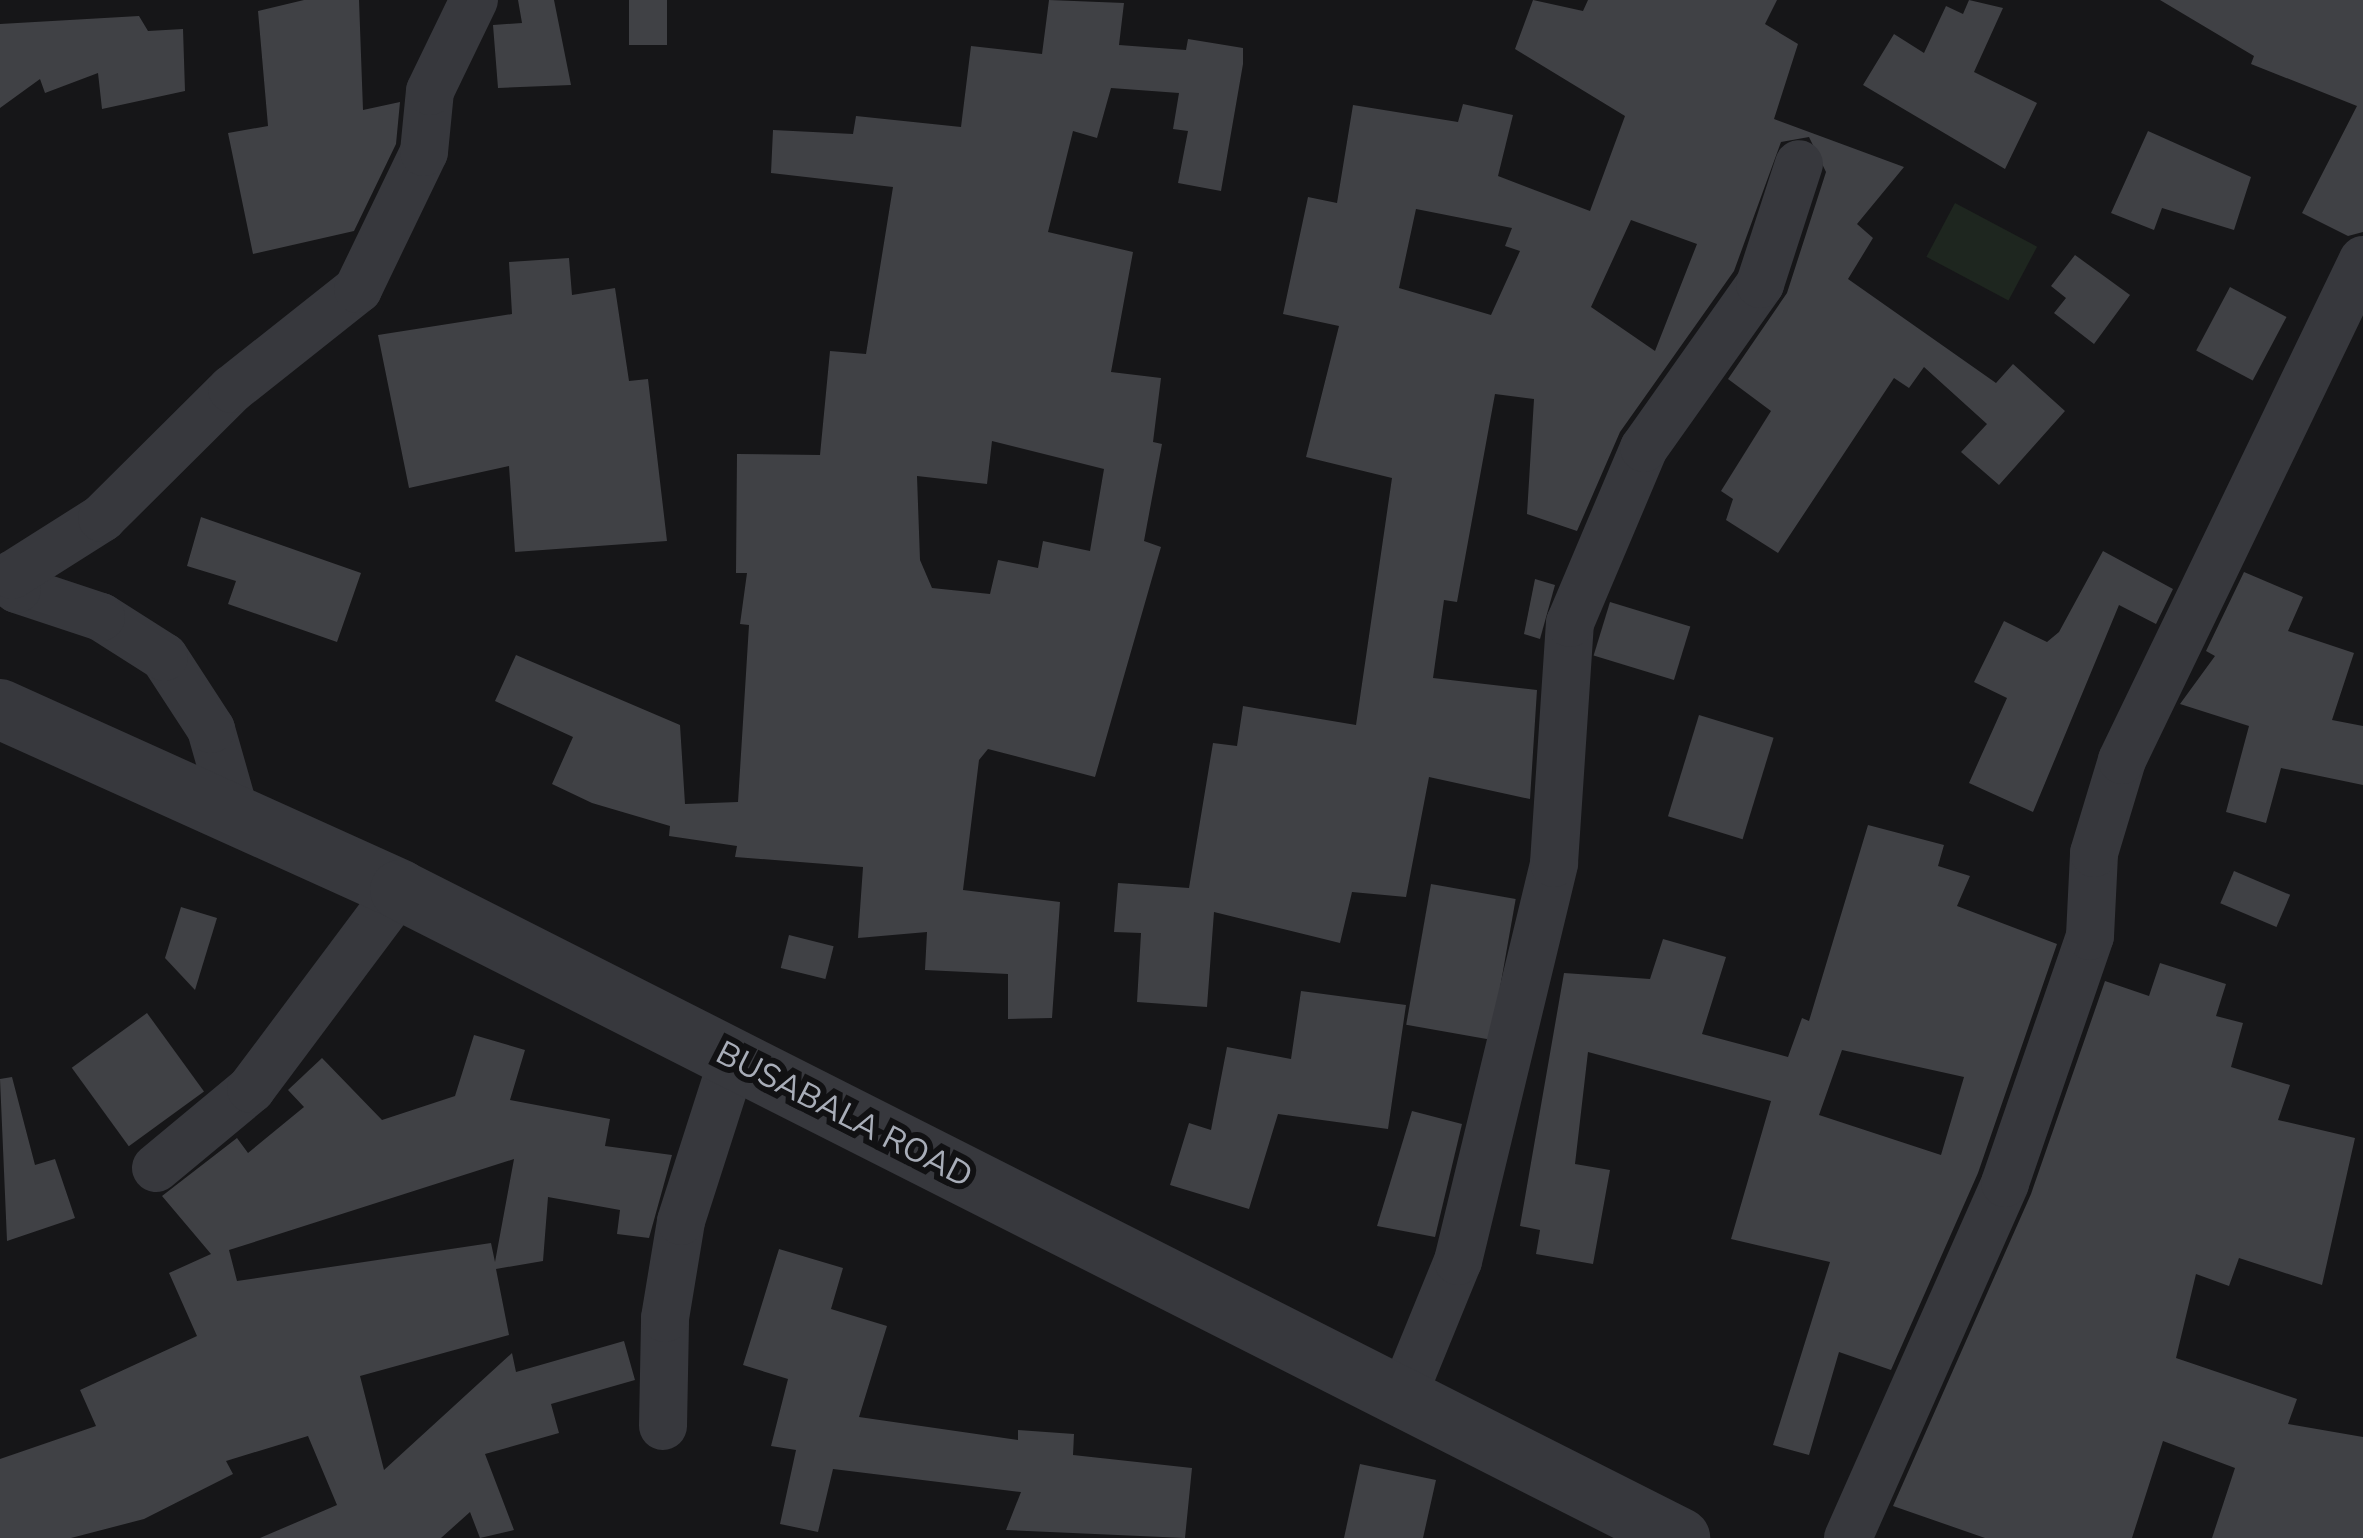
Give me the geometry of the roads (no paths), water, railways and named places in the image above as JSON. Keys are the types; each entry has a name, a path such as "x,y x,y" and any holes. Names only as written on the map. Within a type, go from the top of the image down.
{"street":[{"path":"234,809 211,730 164,657 101,617 17,589 12,575 102,518 232,389 358,290 424,152 430,91 474,0"},
{"path":"1402,1398 1458,1261 1554,863 1570,623 1644,448 1760,284 1799,164"},
{"path":"1848,1538 2005,1184 2090,936 2094,853 2122,760 2363,260"},
{"name":"BUSABALA ROAD","path":"0,710 234,809 400,890 1681,1538"},
{"path":"156,1168 250,1089 400,890"},
{"path":"663,1426 665,1318 681,1221 733,1059"}]}
